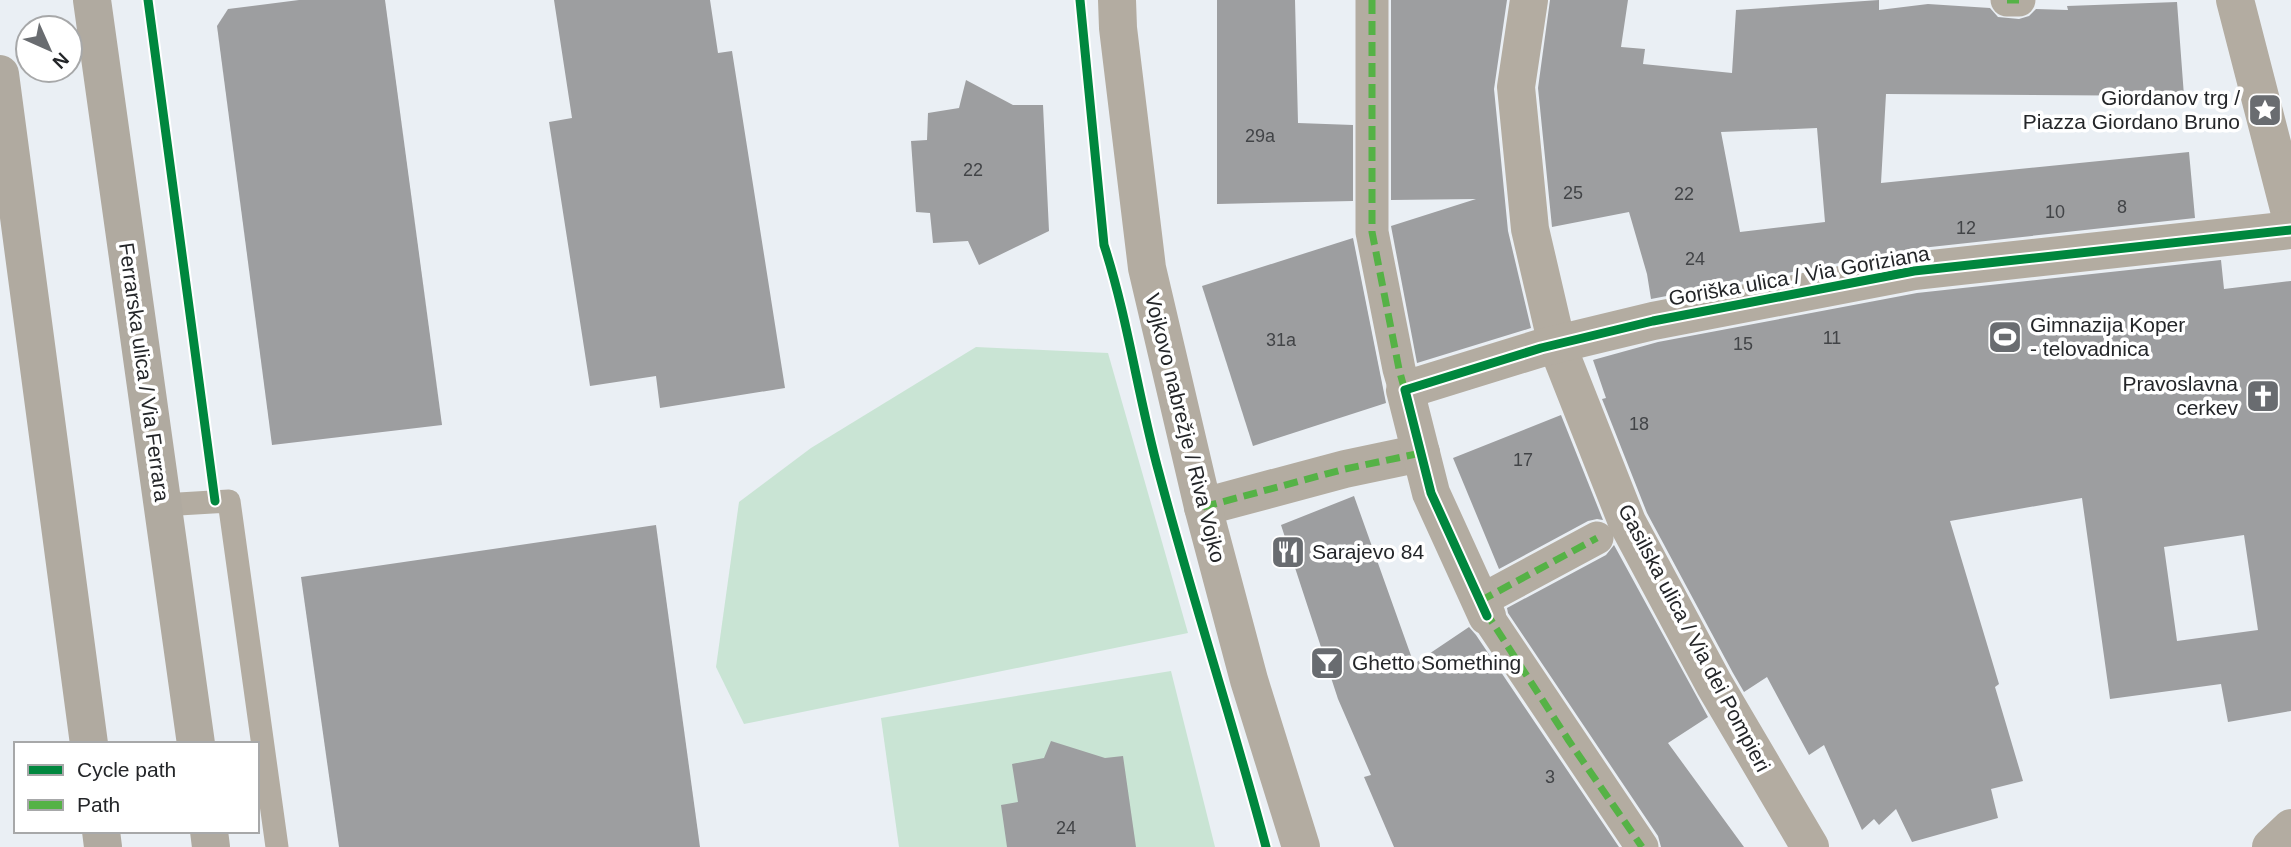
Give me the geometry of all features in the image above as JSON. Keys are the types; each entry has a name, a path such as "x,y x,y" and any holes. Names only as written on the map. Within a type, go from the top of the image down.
{"main road":[{"name":"Ferrarska ulica / Via Ferrara","path":"92,0 197,742"},
{"path":"0,74 89,742"}],"street":[{"name":"Vojkovo nabrežje / Riva Vojko","path":"1117,0 1118,28 1147,268 1203,507 1249,680 1301,847"},
{"path":"1372,0 1372,232 1398,369 1431,493 1484,609 1642,847"},
{"name":"Gasilska ulica / Via dei Pompieri","path":"1529,0 1516,87 1530,229 1557,345 1627,522 1714,684 1811,847"},
{"path":"2007,0 2019,0"},
{"path":"2235,0 2291,217"},
{"name":"Goriška ulica / Via Goriziana","path":"1405,390 1557,345 1653,321 1914,271 2291,230"},
{"path":"1203,507 1345,469 1421,453"},
{"path":"1484,609 1597,538"},
{"path":"2271,847 2291,828"}],"lane":[{"path":"163,505 229,501 277,847"}],"green space":[{"path":"976,347 1108,353 1188,633 744,724 716,667 739,502 811,448"},
{"path":"1171,671 1215,847 899,847 881,718"}],"building":[{"path":"299,0 385,0 442,425 272,445 217,26 228,9"},
{"path":"554,0 710,0 718,53 732,51 785,388 660,408 656,376 590,386 549,122 572,118"},
{"path":"1217,0 1295,0 1298,123 1353,125 1353,201 1217,204"},
{"path":"1391,0 1507,0 1494,89 1508,231 1531,328 1417,363 1391,226 1476,199 1391,200"},
{"path":"1550,0 1628,0 1621,47 1645,49 1643,64 1732,73 1736,10 1879,0 1879,10 1928,4 1990,8 1998,17 2019,19 2029,16 2036,9 2068,10 2067,6 2177,2 2184,96 1886,94 1881,183 2189,152 2195,218 1912,249 1651,299 1647,274 1629,212 1552,227 1538,88","holes":["1817,128 1825,222 1740,232 1721,132"]},
{"path":"966,80 1013,105 1043,105 1049,231 979,265 968,241 933,243 930,213 916,212 911,141 927,140 928,113 959,108"},
{"path":"1353,238 1386,403 1253,446 1202,286"},
{"path":"2221,260 2224,289 2291,281 2291,711 2228,722 2221,684 2110,699 2082,498 1950,521 1999,684 1995,687 2023,781 1991,789 1998,818 1912,842 1896,809 1879,825 1874,819 1862,830 1824,745 1809,755 1767,677 1744,692 1733,673 1647,513 1602,399 1606,398 1593,360 1658,342 1917,293","holes":["2244,535 2258,630 2177,641 2164,547"]},
{"path":"1561,415 1603,520 1588,521 1499,569 1453,458"},
{"path":"1354,496 1414,664 1469,627 1619,847 1394,847 1364,777 1371,775 1338,699 1281,525"},
{"path":"656,525 700,847 339,847 301,577"},
{"path":"1614,545 1708,717 1668,743 1744,847 1661,847 1658,836 1508,613 1507,608 1606,555"},
{"path":"1051,741 1105,758 1123,756 1136,847 1007,847 1001,805 1018,802 1012,764 1044,758"}],"marked path":[{"path":"1372,0 1372,232 1406,395"},
{"path":"2007,0 2019,0"},
{"path":"1203,507 1345,469 1421,453"},
{"path":"1480,601 1597,538"},
{"path":"1485,611 1642,847"}],"cycle path":[{"path":"148,0 215,501"},
{"path":"1080,0 1104,245 1120,301 1159,473 1266,847"},
{"path":"1487,616 1431,493 1405,390 1541,348 1653,321 1914,271 2291,230"}],"place":[{"name":"Giordanov trg / Piazza Giordano Bruno","path":"2265,110"},
{"name":"Gimnazija Koper - telovadnica","path":"2005,337"},
{"name":"Pravoslavna cerkev","path":"2263,396"},
{"name":"Sarajevo 84","path":"1288,552"},
{"name":"Ghetto Something","path":"1327,663"}]}
